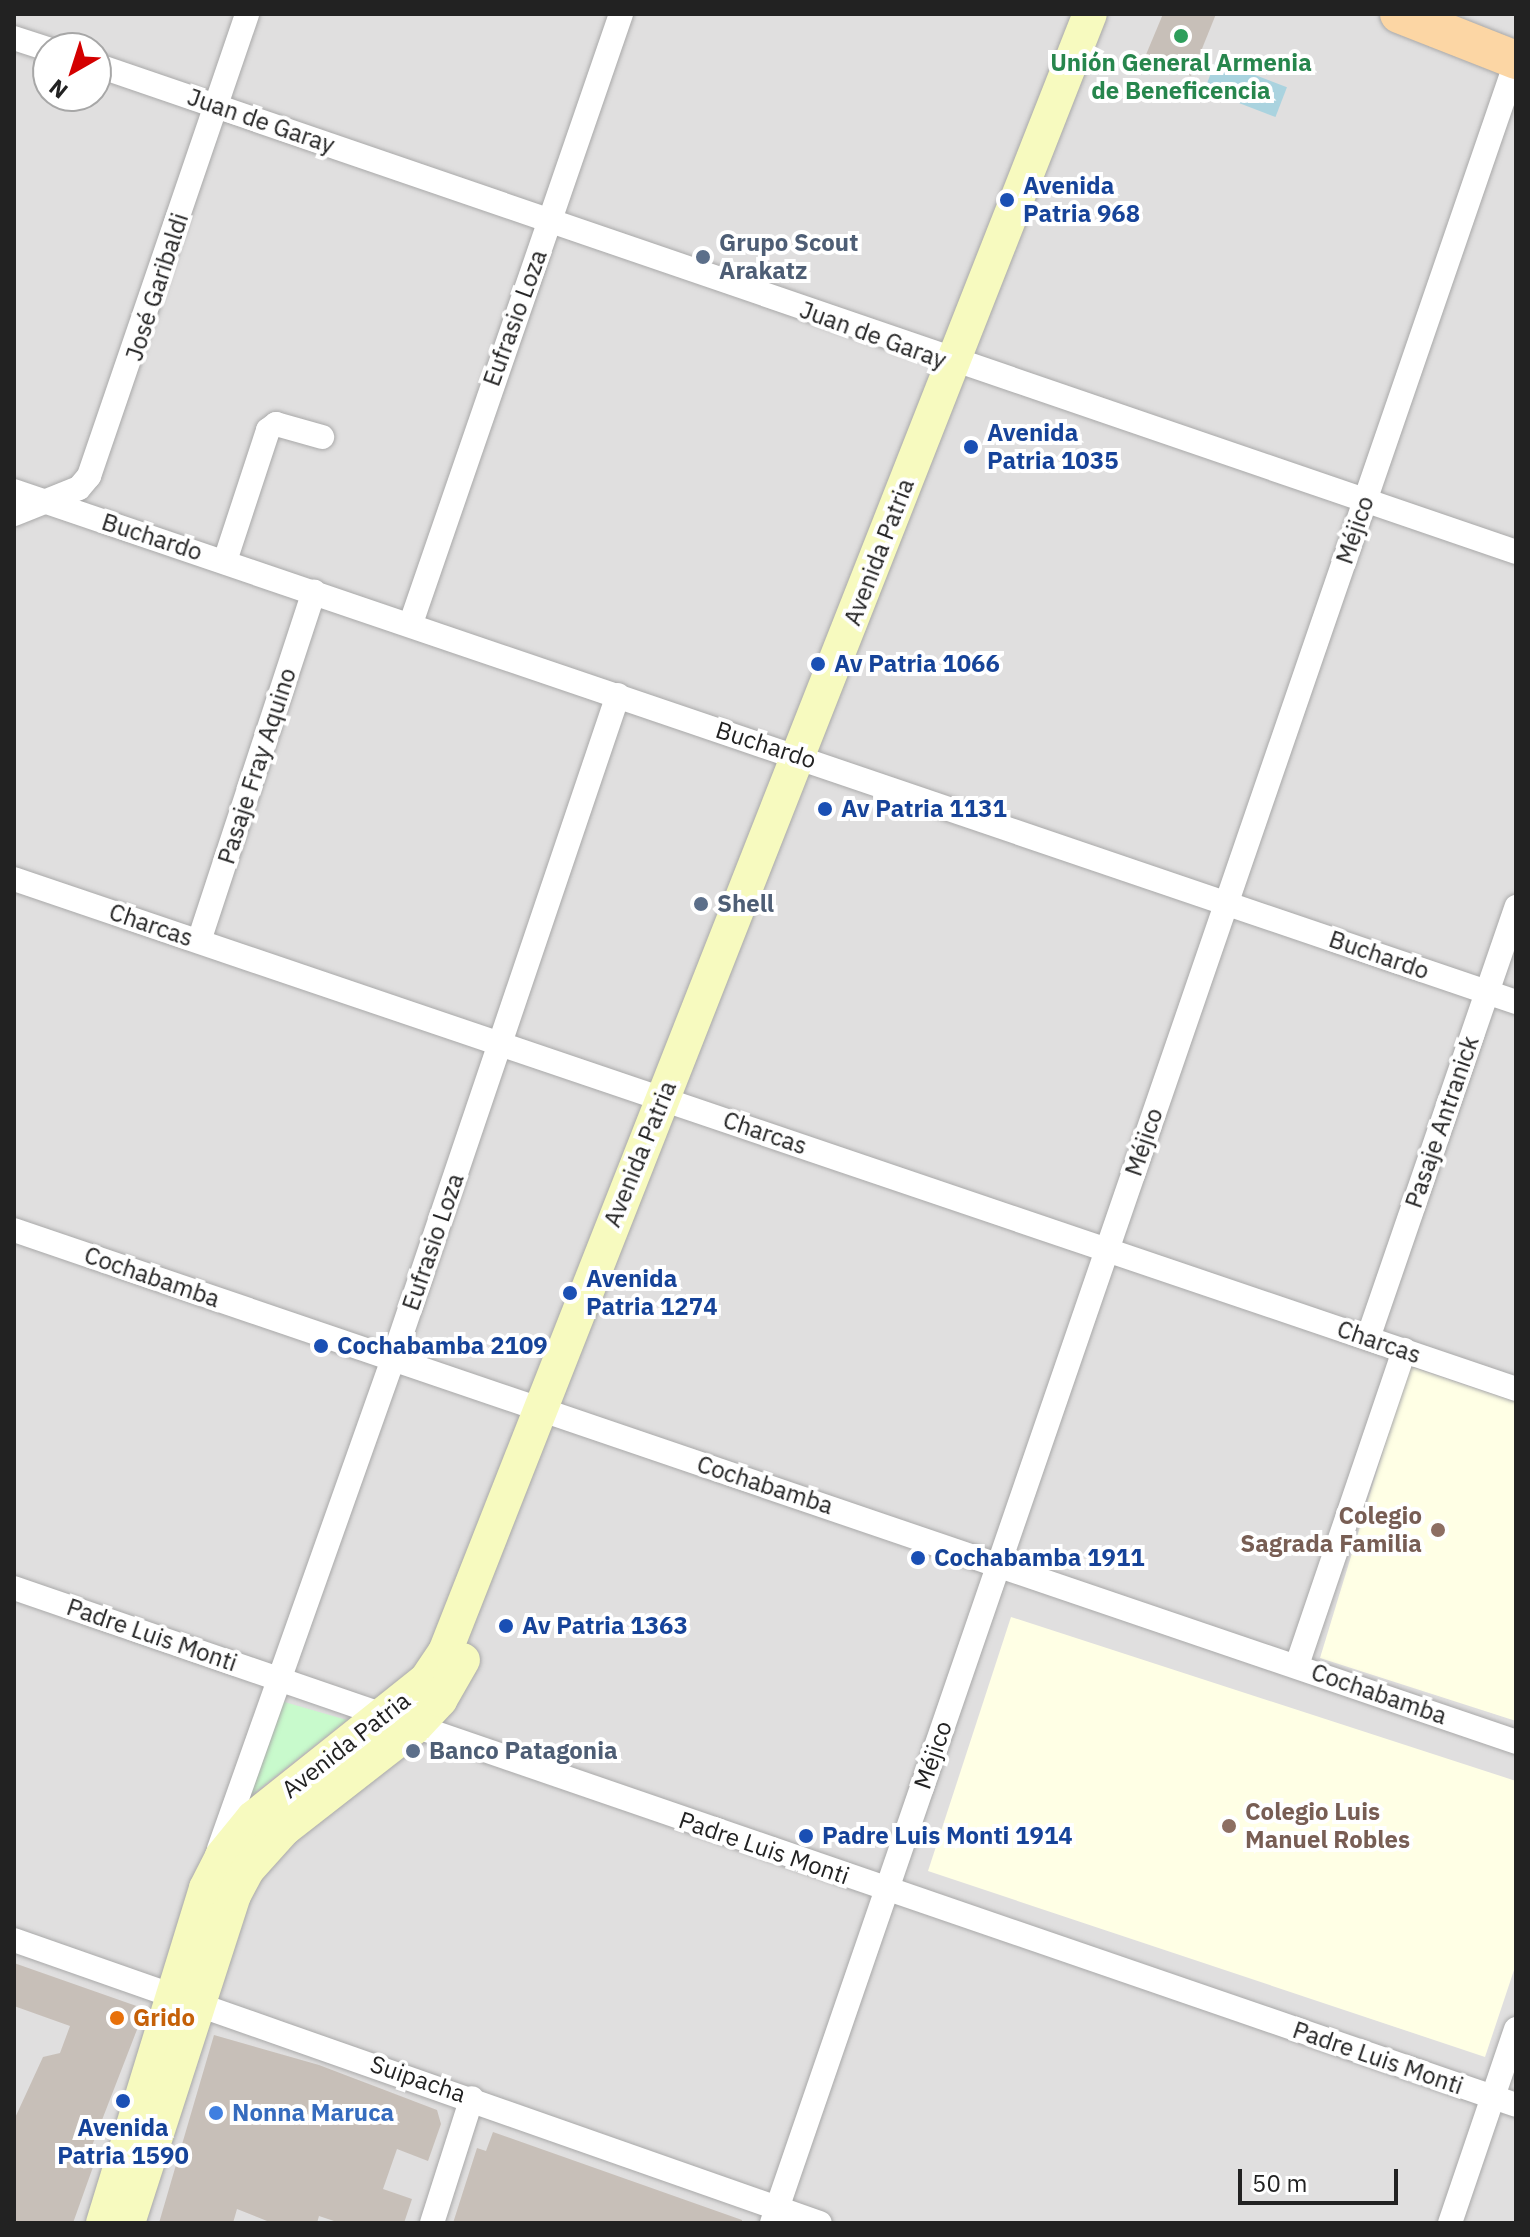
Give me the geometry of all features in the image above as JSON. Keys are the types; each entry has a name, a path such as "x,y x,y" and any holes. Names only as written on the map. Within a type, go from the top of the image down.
{"main road":[{"name":"Avenida Patria","path":"128,2223 187,1998 206,1888 237,1834 261,1809 426,1680 445,1652 548,1413 809,760 962,366 1090,14"},
{"name":"Avenida Patria","path":"962,366 1111,14"},
{"path":"1399,14 1516,61"},
{"name":"Avenida Patria","path":"103,2223 187,1998 248,1869 261,1809 415,1727 456,1677 548,1413"}],"street":[{"name":"José Garibaldi","path":"14,514 79,488 89,476 247,14"},
{"name":"Eufrasio Loza","path":"411,623 621,14"},
{"name":"Méjico","path":"774,2216 1516,61"},
{"name":"Juan de Garay","path":"112,70 551,219 962,366 1516,552"},
{"path":"225,561 268,430 276,424 322,437"},
{"name":"Buchardo","path":"14,491 411,623 1516,1002"},
{"name":"Pasaje Fray Aquino","path":"199,941 314,591"},
{"name":"Eufrasio Loza","path":"261,1809 277,1677 393,1359 618,695"},
{"name":"Charcas","path":"14,879 1516,1389"},
{"name":"Pasaje Antranick","path":"1368,1338 1516,907"},
{"name":"Cochabamba","path":"14,1230 999,1563 1516,1742"},
{"path":"1297,1665 1404,1350"},
{"name":"Padre Luis Monti","path":"14,1588 886,1891 1504,2101"},
{"name":"Suipacha","path":"14,1940 472,2098 774,2216 820,2223"},
{"path":"1450,2223 1504,2101 1516,2029"},
{"path":"432,2223 472,2098"}],"shaded area":[{"path":"14,14 1516,14 1516,2223 14,2223"},
{"name":"Colegio Sagrada Familia","path":"1409,1366 1516,1402 1516,1721 1320,1658"},
{"name":"Colegio Luis Manuel Robles","path":"1011,1617 1516,1781 1516,1964 1485,2057 928,1871"}],"green space":[{"path":"281,1701 347,1720 249,1797"}],"water":[{"path":"1216,60 1287,87 1275,117 1205,90"}],"building":[{"name":"Unión General Armenia de Beneficencia","path":"1163,14 1216,14 1191,76 1145,57"},
{"path":"14,1963 145,2009 83,2169 93,2167 73,2223 14,2223 14,2120 43,2057 60,2053 70,2026 14,2006"},
{"path":"214,2035 319,2065 437,2110 441,2124 428,2161 397,2149 383,2189 412,2199 404,2223 340,2223 319,2216 317,2223 272,2223 237,2209 233,2223 159,2223"},
{"path":"493,2132 742,2220 742,2223 453,2223 477,2148 486,2151"}],"place":[{"name":"Unión General Armenia de Beneficencia","path":"1181,36"},
{"name":"Avenida Patria 968","path":"1007,200"},
{"name":"Grupo Scout Arakatz","path":"703,257"},
{"name":"Avenida Patria 1035","path":"971,447"},
{"name":"Av Patria 1066","path":"818,664"},
{"name":"Av Patria 1131","path":"825,809"},
{"name":"Shell","path":"701,904"},
{"name":"Avenida Patria 1274","path":"570,1293"},
{"name":"Cochabamba 2109","path":"321,1346"},
{"name":"Colegio Sagrada Familia","path":"1438,1530"},
{"name":"Cochabamba 1911","path":"918,1558"},
{"name":"Av Patria 1363","path":"506,1626"},
{"name":"Banco Patagonia","path":"413,1751"},
{"name":"Colegio Luis Manuel Robles","path":"1229,1826"},
{"name":"Padre Luis Monti 1914","path":"806,1836"},
{"name":"Grido","path":"117,2018"},
{"name":"Avenida Patria 1590","path":"123,2101"},
{"name":"Nonna Maruca","path":"216,2113"}]}
